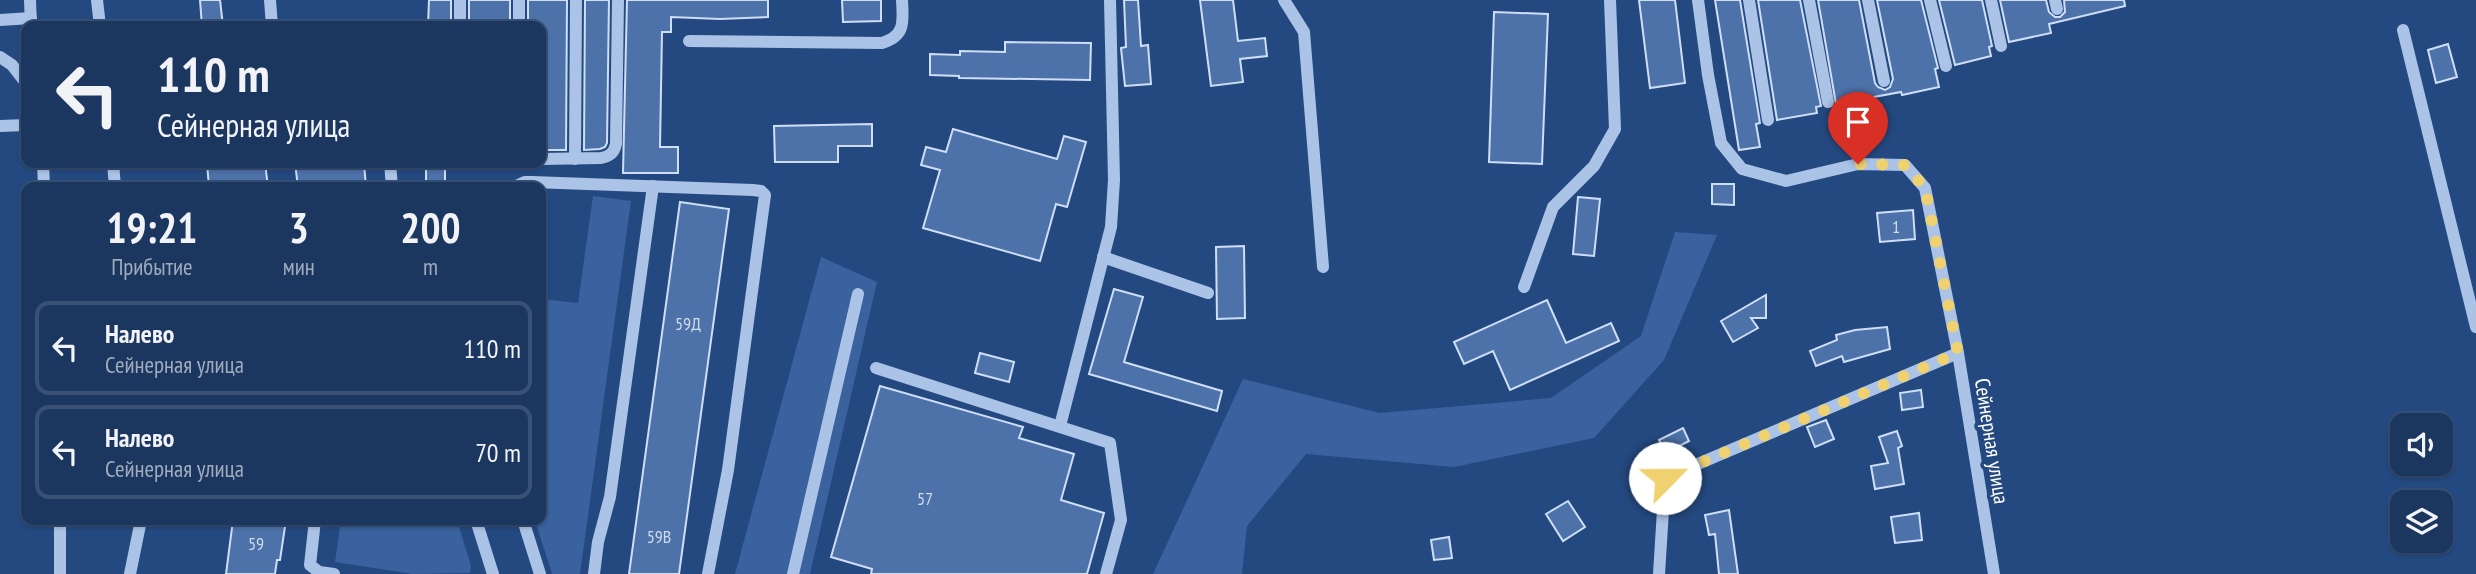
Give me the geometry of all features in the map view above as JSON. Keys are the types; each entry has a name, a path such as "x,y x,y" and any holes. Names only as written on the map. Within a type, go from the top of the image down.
{"street":[{"path":"30,0 31,21"},
{"path":"97,0 99,21"},
{"path":"270,0 272,21"},
{"path":"460,0 460,21"},
{"path":"519,0 519,21"},
{"path":"575,159 576,0"},
{"path":"546,159 609,157 614,151 618,0"},
{"path":"689,41 882,43 892,40 900,32 903,22 902,0"},
{"path":"1060,426 1111,227 1114,180 1110,0"},
{"path":"1284,0 1304,32 1323,267"},
{"path":"1524,287 1553,207 1594,166 1615,129 1610,0"},
{"name":"Сейнерная улица","path":"1698,0 1721,143 1742,169 1786,181 1858,164 1905,165 1925,188 1958,353 1994,574"},
{"path":"1749,0 1768,120"},
{"path":"1809,0 1828,102"},
{"path":"1868,0 1884,81"},
{"path":"1930,0 1946,66"},
{"path":"1991,0 2001,46"},
{"path":"0,20 21,21"},
{"path":"2403,30 2476,327"},
{"path":"0,57 12,65 21,77"},
{"path":"0,126 21,125"},
{"path":"546,185 753,190 761,191 765,195 728,470 708,574"},
{"path":"594,574 598,542 610,496 653,186"},
{"path":"1103,257 1208,293"},
{"path":"793,574 858,294"},
{"path":"1659,574 1665,478 1958,353"},
{"path":"876,368 1110,443 1121,520 1106,574"},
{"path":"60,525 60,574"},
{"path":"130,574 140,525"},
{"path":"314,525 310,565 319,572 334,574"},
{"path":"478,525 493,574"},
{"path":"525,525 540,574"}],"shaded area":[{"path":"593,196 631,201 580,574 552,574 537,525 546,525 546,300 578,303"},
{"path":"1675,232 1717,235 1664,360 1594,438 1454,467 1306,454 1247,526 1242,574 1153,574 1243,379 1380,413 1551,398 1641,336"},
{"path":"821,257 877,282 810,574 735,574"},
{"path":"340,525 459,525 471,566 470,573 413,574 335,562"}],"building":[{"path":"200,0 220,0 222,21 202,21"},
{"path":"429,0 451,0 451,21 428,21"},
{"path":"469,0 510,0 510,21 469,21"},
{"path":"528,0 567,0 566,150 546,150 546,21 528,21"},
{"path":"585,0 609,0 607,143 600,149 584,150"},
{"path":"627,0 768,0 768,17 671,17 671,32 662,32 660,147 678,147 678,173 623,173"},
{"path":"842,0 881,0 881,21 843,22"},
{"path":"1124,0 1138,0 1141,46 1148,45 1151,84 1125,86 1121,48 1126,47"},
{"path":"1200,0 1233,0 1238,41 1265,38 1267,56 1240,59 1243,82 1211,86"},
{"path":"1639,0 1675,0 1685,83 1650,88"},
{"path":"1715,0 1740,0 1760,123 1756,124 1760,147 1739,150"},
{"path":"1758,0 1800,0 1821,106 1816,107 1817,113 1777,120"},
{"path":"1818,0 1859,0 1875,83 1885,90 1890,87 1893,79 1877,0 1921,0 1938,68 1935,69 1939,87 1836,104"},
{"path":"1939,0 1982,0 1992,46 1989,47 1991,56 1955,65"},
{"path":"2000,0 2046,0 2049,12 2055,17 2060,17 2065,12 2064,0 2124,0 2125,6 2049,24 2051,33 2009,42"},
{"path":"1494,12 1548,14 1542,164 1489,162"},
{"path":"1005,42 1091,43 1090,80 930,75 930,54 960,55 960,51 1005,52"},
{"path":"2448,44 2457,77 2436,83 2428,50"},
{"path":"872,124 872,146 838,146 838,162 775,162 774,126"},
{"path":"953,129 1057,159 1064,136 1086,142 1067,207 1056,204 1040,261 923,228 940,170 921,165 926,147 946,152"},
{"path":"207,168 266,168 267,182 209,182"},
{"path":"296,168 364,168 366,182 297,182"},
{"path":"426,168 445,168 445,182 426,182"},
{"path":"1712,184 1734,184 1734,205 1712,204"},
{"path":"1578,197 1600,199 1594,256 1573,254"},
{"path":"680,202 729,209 679,574 629,574"},
{"path":"1913,210 1915,239 1880,242 1877,213"},
{"path":"1244,246 1245,318 1217,319 1216,247"},
{"path":"1114,289 1143,297 1124,362 1222,391 1217,411 1089,374"},
{"path":"1766,295 1766,318 1751,318 1758,328 1733,342 1721,321"},
{"path":"1547,300 1566,343 1611,323 1619,341 1510,390 1493,351 1464,364 1454,342"},
{"path":"1887,327 1890,349 1844,362 1842,356 1816,366 1810,351 1837,340 1836,335"},
{"path":"980,353 1014,362 1009,382 975,373"},
{"path":"880,386 1023,427 1019,438 1074,454 1061,500 1104,513 1087,574 871,574 872,569 831,557"},
{"path":"1921,390 1923,407 1902,410 1900,393"},
{"path":"1826,420 1834,439 1815,447 1807,427"},
{"path":"1683,428 1689,441 1666,453 1659,440"},
{"path":"1897,431 1902,446 1898,448 1904,484 1875,489 1871,466 1888,463 1879,437"},
{"path":"1568,501 1585,527 1563,541 1546,514"},
{"path":"1729,510 1738,574 1719,574 1715,534 1709,535 1705,515"},
{"path":"1919,513 1922,540 1895,543 1891,517"},
{"path":"232,525 285,525 275,574 226,574"},
{"path":"1449,537 1452,558 1434,560 1431,540"}],"route":[{"path":"1665,478 1958,353 1925,188 1905,165 1858,164"}]}
